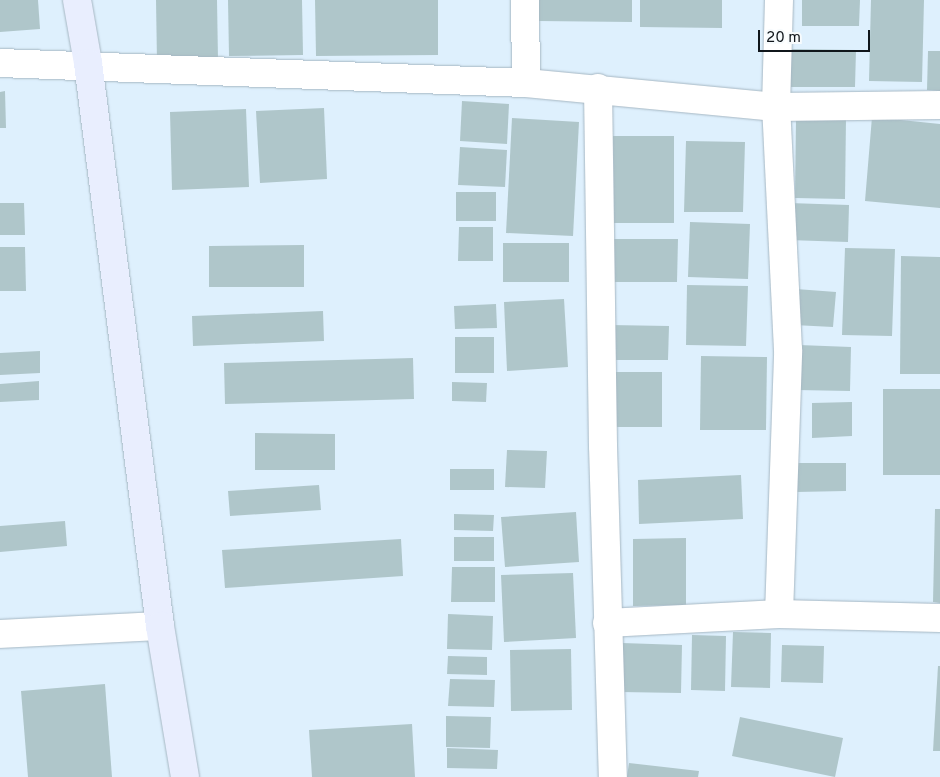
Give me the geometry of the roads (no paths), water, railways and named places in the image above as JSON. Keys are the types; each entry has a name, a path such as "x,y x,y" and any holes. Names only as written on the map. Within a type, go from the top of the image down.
{"main road":[{"path":"77,0 88,63 160,626 185,777"}],"street":[{"path":"525,0 526,82"},
{"path":"779,0 776,107 788,350 779,614"},
{"path":"0,62 88,63 526,82 776,107 940,105"},
{"path":"598,88 607,623 613,777"},
{"path":"607,623 779,614 940,618"},
{"path":"0,634 160,626"}]}
